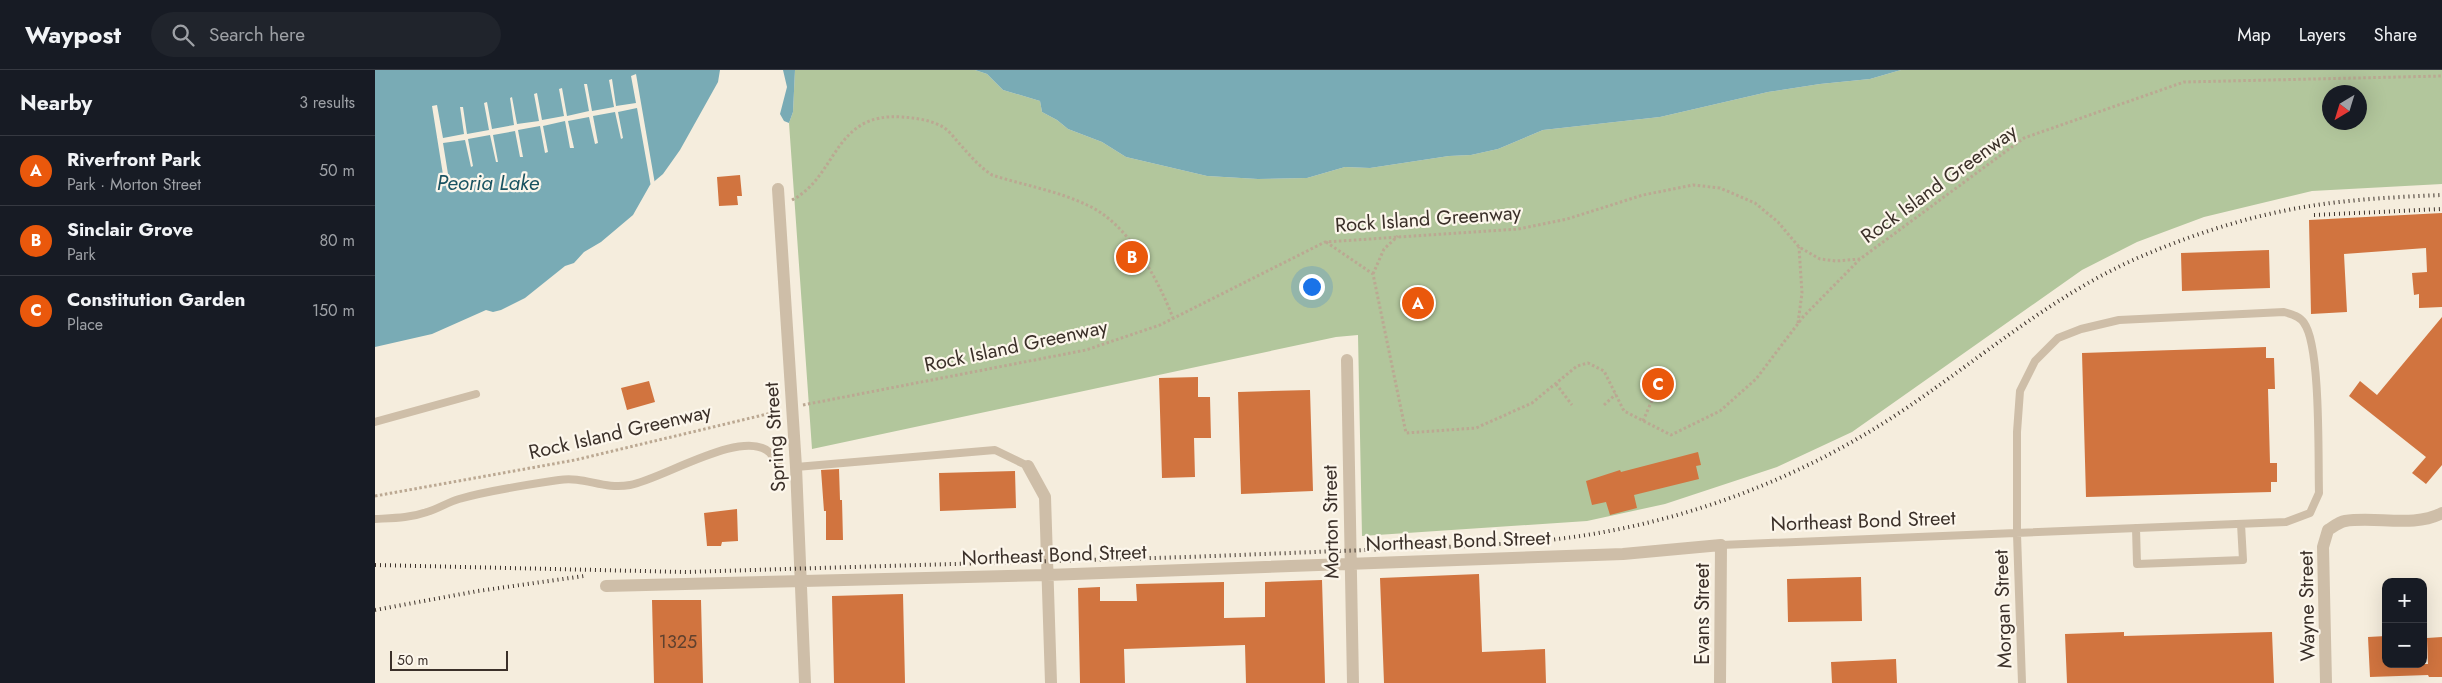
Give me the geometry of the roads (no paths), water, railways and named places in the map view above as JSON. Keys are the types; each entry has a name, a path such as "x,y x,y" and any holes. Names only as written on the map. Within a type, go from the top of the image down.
{"street":[{"name":"Spring Street","path":"778,189 793,408 805,683"},
{"name":"Morton Street","path":"1347,360 1353,683"},
{"path":"1028,466 1045,497 1051,683"},
{"name":"Wayne Street","path":"2327,683 2323,547 2328,530 2343,521 2438,515"},
{"name":"Northeast Bond Street","path":"606,586 1047,575 1623,554 1721,545"},
{"name":"Evans Street","path":"1720,683 1721,545"}],"lane":[{"name":"Morgan Street","path":"2022,683 2017,534 2020,391 2035,361 2058,338 2081,329 2119,320 2284,312 2294,315 2304,323 2315,357 2319,493 2310,513"},
{"path":"375,422 476,394"},
{"path":"375,518 411,517 429,512 458,499 561,480 582,479 599,485 618,487 639,484 711,453 737,447 759,448 769,452 780,467"},
{"path":"796,467 995,450 1028,466"},
{"name":"Northeast Bond Street","path":"1721,545 2286,522 2310,513"},
{"path":"2136,528 2137,564 2243,560 2241,524"}],"water":[{"name":"Peoria Lake","path":"375,70 720,70 718,82 680,150 663,174 650,185 633,215 601,242 584,252 574,263 565,266 525,298 501,310 493,312 486,310 432,334 375,347"},
{"path":"783,70 795,70 793,112 789,123 784,121 780,114 787,87"},
{"path":"975,70 1901,70 1870,79 1768,92 1660,117 1543,130 1498,149 1471,155 1449,156 1370,168 1345,167 1307,178 1258,179 1207,176 1126,157 1102,142 1068,129 1057,120 1042,112 1040,101 1003,90 987,74"}],"railway":[{"path":"375,565 686,572 1187,557 1468,546 1547,540 1604,532 1694,510 1780,478 1822,458 1863,436 1902,411 2051,306 2114,269 2147,254 2227,225 2268,214 2359,200 2442,195"},
{"path":"2314,215 2442,209"},
{"path":"375,610 478,591 584,576"}],"place":[{"name":"Sinclair Grove","path":"1132,257"},
{"name":"Riverfront Park","path":"1418,303"},
{"name":"Constitution Garden","path":"1658,384"}]}
